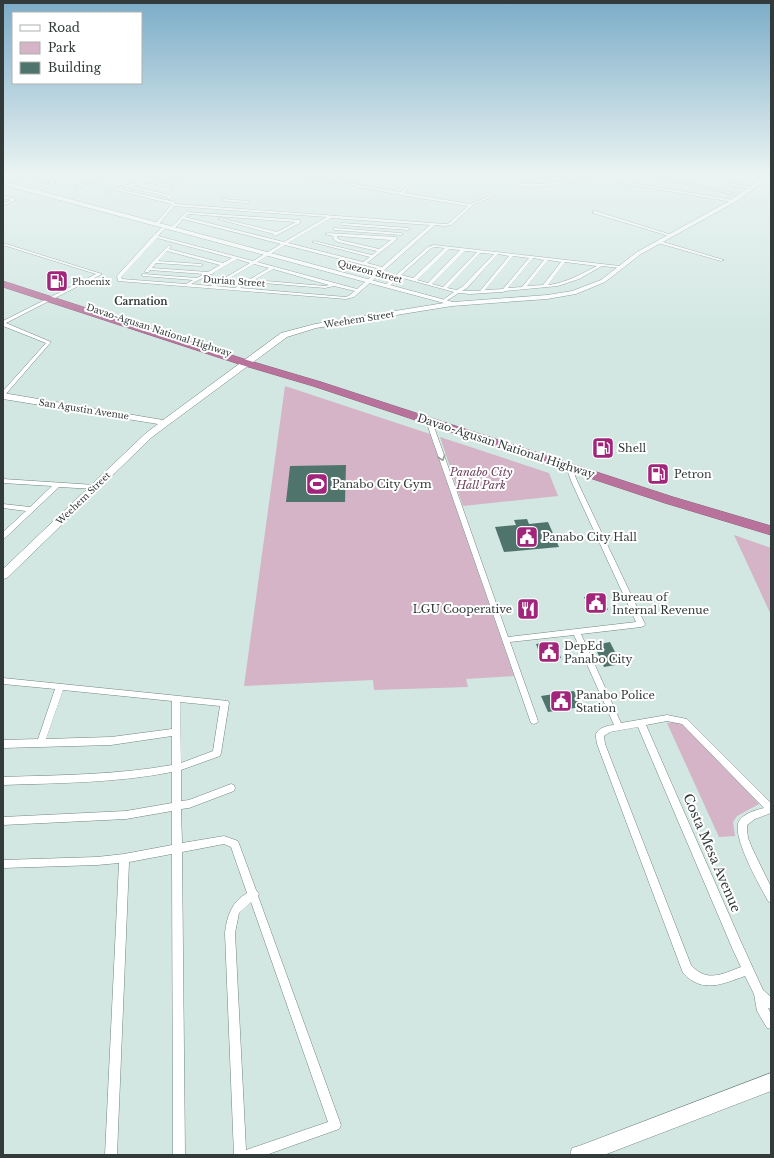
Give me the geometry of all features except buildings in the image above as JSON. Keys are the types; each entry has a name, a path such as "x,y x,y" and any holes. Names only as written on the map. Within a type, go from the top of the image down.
{"highway":[{"name":"Davao-Agusan National Highway","path":"3,278 86,309 698,509 709,511 771,531"},
{"name":"Davao-Agusan National Highway","path":"3,284 46,295"},
{"name":"Davao-Agusan National Highway","path":"698,509 708,515 771,536"}],"street":[{"path":"163,228 155,236 358,291 430,228"},
{"name":"Quezon Street","path":"173,228 449,302"},
{"path":"221,228 384,269"},
{"path":"256,228 278,234"},
{"path":"268,240 288,228"},
{"path":"212,288 312,228"},
{"path":"396,228 408,229"},
{"path":"647,228 670,235"},
{"name":"Weehem Street","path":"3,575 95,487 165,423 279,337 300,329 449,302 547,297 574,293 603,281 639,253 683,228"},
{"path":"304,248 335,229 401,234"},
{"path":"364,264 408,229"},
{"path":"327,234 395,239"},
{"path":"335,235 335,239 339,241 381,251"},
{"name":"Durian Street","path":"155,236 119,278 121,281 346,298 352,296 358,291"},
{"path":"138,282 172,241"},
{"path":"314,242 374,257"},
{"path":"659,242 722,260"},
{"path":"3,244 100,274 46,295 3,324"},
{"path":"388,285 431,247 620,267"},
{"path":"414,280 448,248"},
{"path":"166,249 224,265"},
{"path":"429,284 463,250"},
{"path":"444,288 479,252"},
{"path":"449,302 496,254"},
{"path":"481,292 512,256"},
{"path":"187,286 236,258"},
{"path":"503,290 530,258"},
{"path":"522,289 547,259"},
{"path":"544,287 564,261"},
{"path":"154,262 201,265"},
{"path":"399,276 458,292 481,292 544,287 565,283 601,265"},
{"path":"236,289 272,268"},
{"path":"149,269 211,273"},
{"path":"143,275 200,279"},
{"path":"249,281 325,287 334,284"},
{"path":"3,324 46,340 49,343 3,395"},
{"name":"San Agustin Avenue","path":"3,395 165,423"},
{"path":"429,421 534,721"},
{"path":"506,640 641,624 574,483 569,467"},
{"path":"3,481 95,487"},
{"path":"5,532 58,484"},
{"path":"3,506 32,509"},
{"path":"576,632 619,727"},
{"path":"3,681 225,703 217,754 176,768 124,776 3,781"},
{"path":"41,743 60,687"},
{"path":"176,698 179,1155"},
{"path":"747,970 713,981 705,981 698,980 687,969 601,744 600,734 603,731 619,727 667,718 684,721 771,809 744,822 741,828 745,843 771,898"},
{"name":"Costa Mesa Avenue","path":"641,723 747,970 759,994 761,1007 771,1024"},
{"path":"3,744 111,741 176,732"},
{"path":"3,821 103,817 176,807 200,801 231,788"},
{"path":"3,864 77,862 124,858 217,841 230,841 238,849 335,1125 249,1155"},
{"path":"111,1155 124,858"},
{"path":"240,1155 230,933 231,919 235,908 241,901 254,894"},
{"name":"Costa Mesa Avenue","path":"759,994 771,1004"},
{"path":"579,1155 771,1082"}],"green space":[{"path":"285,386 430,434 514,676 466,679 468,687 374,690 373,680 244,686"},
{"name":"Panabo City Hall Park","path":"440,437 549,473 558,496 463,506"},
{"path":"734,535 771,548 771,615"},
{"path":"676,722 687,727 759,804 737,816 733,822 735,836 719,837 667,723"}],"place":[{"name":"Phoenix","path":"57,281"},
{"name":"Shell","path":"603,448"},
{"name":"Petron","path":"658,474"},
{"name":"Panabo City Gym","path":"317,484"},
{"name":"Panabo City Hall","path":"527,537"},
{"name":"Bureau of Internal Revenue","path":"596,603"},
{"name":"LGU Cooperative","path":"528,609"},
{"name":"DepEd Panabo City","path":"549,652"},
{"name":"Panabo Police Station","path":"561,701"}],"district":[{"name":"Carnation","path":"141,301"}]}
